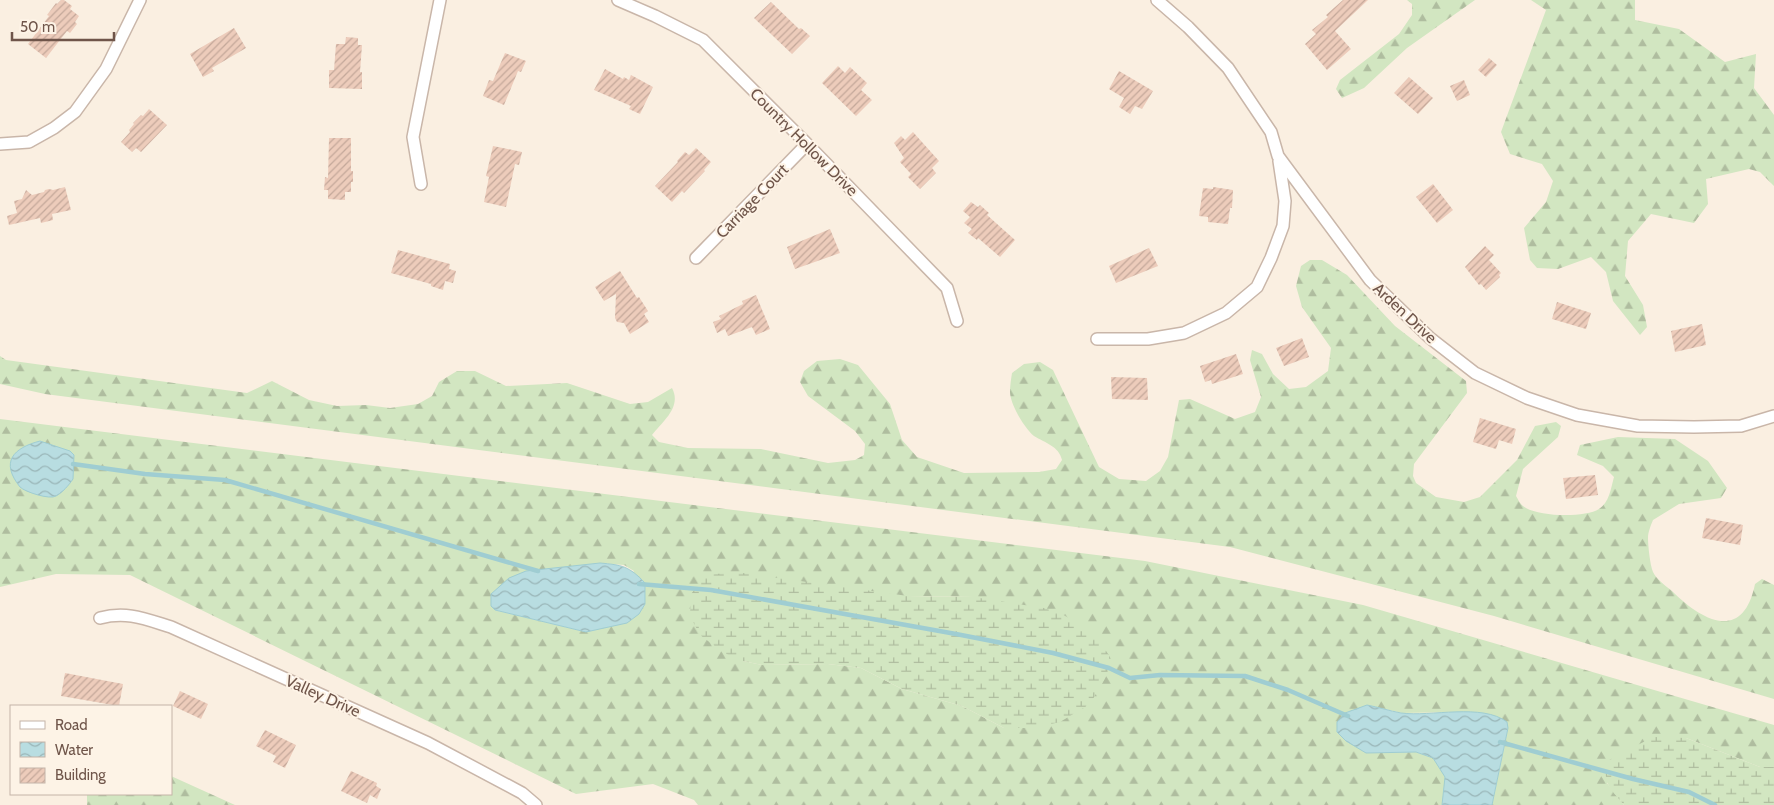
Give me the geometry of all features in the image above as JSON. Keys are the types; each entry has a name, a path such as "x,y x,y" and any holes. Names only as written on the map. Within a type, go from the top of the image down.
{"street":[{"path":"0,144 29,142 54,128 75,112 106,69 140,0"},
{"path":"421,184 413,137 440,0"},
{"name":"Country Hollow Drive","path":"618,0 703,40 947,288 956,320"},
{"name":"Arden Drive","path":"1158,0 1188,27 1228,68 1271,132 1278,156 1370,280 1430,338 1475,372 1527,398 1578,415 1638,426 1741,426 1774,416"},
{"name":"Carriage Court","path":"696,258 807,144"},
{"path":"1097,339 1148,339 1184,333 1226,313 1257,287 1271,258 1283,226 1285,201 1278,156"},
{"name":"Valley Drive","path":"100,618 114,614 134,616 171,627 428,744 522,793 536,805"}],"green space":[{"path":"1407,0 1475,0 1407,48 1364,88 1342,98 1336,89 1340,80 1399,34 1412,15 1412,4"},
{"path":"1531,0 1635,0 1635,20 1679,29 1725,62 1756,54 1754,88 1774,115 1774,186 1760,172 1749,169 1706,179 1708,204 1694,223 1651,214 1628,241 1625,276 1643,305 1647,327 1640,335 1613,301 1606,272 1591,257 1558,269 1537,268 1530,260 1524,228 1546,202 1553,181 1542,164 1510,154 1501,132 1546,10"},
{"path":"1310,260 1322,260 1347,275 1395,326 1466,381 1467,393 1414,464 1413,476 1416,483 1436,497 1464,502 1480,497 1517,460 1535,426 1556,422 1561,426 1558,437 1523,469 1516,496 1520,503 1529,510 1561,515 1583,514 1599,509 1605,503 1614,477 1603,466 1577,455 1580,445 1618,437 1675,439 1708,461 1727,488 1721,498 1679,504 1653,520 1648,538 1652,569 1654,575 1684,602 1708,618 1720,621 1731,620 1741,614 1749,602 1755,584 1762,579 1774,585 1774,699 1494,616 1230,547 45,394 0,384 0,356 6,360 247,393 272,381 309,400 337,406 366,405 390,408 418,404 432,396 439,382 457,371 475,371 506,386 567,383 630,404 648,402 672,388 675,401 673,408 652,435 659,442 688,448 761,449 828,463 855,460 864,455 865,444 855,431 808,396 800,382 804,371 817,361 840,359 858,365 890,404 902,440 917,457 964,473 1039,472 1056,469 1062,460 1055,448 1034,436 1026,428 1015,409 1010,392 1012,373 1024,364 1040,362 1053,370 1099,467 1119,479 1146,481 1160,471 1168,457 1179,400 1190,399 1235,419 1255,412 1261,397 1250,360 1252,350 1262,354 1273,374 1289,389 1306,387 1328,371 1331,348 1302,307 1296,286 1301,266"},
{"path":"0,419 1145,561 1363,605 1774,725 1774,767 1760,767 1686,738 1607,783 1624,805 1492,805 1508,728 1466,712 1402,713 1367,705 1366,753 1416,752 1433,758 1446,777 1442,805 698,805 694,800 653,784 576,794 130,575 56,574 0,587","holes":["599,563 624,565 634,571 586,632 495,610 492,606","909,596 973,597 1004,728 962,706 902,689 861,668 828,664 762,665 743,661"]},
{"path":"736,572 908,596 973,597 1044,608 1060,613 1086,628 1109,655 1109,668 1090,704 1060,722 1033,728 1004,728 962,706 902,689 861,668 828,664 762,665 743,661 724,653 700,635 690,616 691,594 706,575"},
{"path":"1653,737 1686,738 1760,767 1774,767 1774,805 1624,805 1611,790 1606,780 1609,760"},
{"path":"172,776 235,805 87,805 87,795 172,795"}],"water":[{"path":"40,441 70,451 74,455 73,479 63,491 53,497 38,495 23,489 14,478 11,470 10,463 12,457 17,452"},
{"path":"600,563 625,567 645,583 645,604 639,614 627,623 586,632 495,610 491,606 491,594 509,578 526,571"},
{"path":"1367,705 1413,714 1484,713 1496,716 1507,722 1508,728 1492,805 1442,805 1445,777 1433,758 1416,752 1366,753 1346,741 1337,732 1337,722 1345,713"}],"building":[{"path":"61,0 72,6 70,9 79,16 75,22 77,24 70,33 67,31 46,58 28,44 49,16 47,15 56,3"},
{"path":"1343,0 1368,0 1335,31 1351,49 1327,70 1305,44 1316,34 1312,30 1328,17 1326,15"},
{"path":"771,2 799,29 801,28 810,36 792,54 754,18"},
{"path":"234,28 246,48 212,68 214,71 203,77 190,54"},
{"path":"346,37 358,38 358,45 362,45 360,72 362,72 362,89 329,88 329,70 334,70 336,44 345,44"},
{"path":"505,53 526,61 521,72 518,71 504,105 483,96 489,80 493,81"},
{"path":"1489,58 1497,65 1486,77 1478,70"},
{"path":"838,66 845,73 850,67 867,83 861,90 872,100 856,116 822,83"},
{"path":"605,69 623,79 624,77 629,80 631,75 653,87 640,114 629,109 631,106 594,90"},
{"path":"1119,71 1153,91 1142,109 1135,106 1130,114 1119,107 1124,98 1109,89"},
{"path":"1409,77 1433,98 1418,114 1394,93"},
{"path":"1464,80 1470,95 1457,101 1450,86"},
{"path":"149,109 167,125 141,152 136,148 132,152 121,142 130,132 129,130 133,123"},
{"path":"913,132 939,161 932,168 936,173 920,189 908,177 911,174 900,162 904,158 894,143 901,136 905,140"},
{"path":"329,138 351,138 353,182 351,182 351,192 345,192 345,200 328,199 328,190 324,190 325,177 328,178"},
{"path":"493,146 522,152 519,165 515,164 506,207 484,202 489,177 486,176"},
{"path":"696,148 711,162 684,193 682,191 672,202 655,186 685,152 689,155"},
{"path":"1433,184 1453,210 1437,223 1416,197"},
{"path":"65,187 71,210 52,214 53,220 41,223 40,218 9,225 7,216 17,213 14,201 22,199 26,190 32,195 49,189"},
{"path":"1213,187 1233,190 1232,208 1230,208 1228,224 1208,222 1208,217 1199,216 1203,188 1213,189"},
{"path":"971,202 978,207 980,205 989,213 987,215 1015,240 1000,257 978,238 977,240 968,233 972,229 964,223 970,217 963,211"},
{"path":"830,229 840,253 795,269 787,247"},
{"path":"1485,246 1494,255 1489,260 1501,273 1500,277 1486,290 1481,284 1479,285 1465,267"},
{"path":"1149,248 1158,266 1116,283 1109,266"},
{"path":"398,250 450,264 449,269 456,271 453,283 445,281 443,290 431,286 431,284 391,273"},
{"path":"620,271 637,298 639,297 648,311 644,314 649,322 630,334 624,323 617,322 615,318 616,294 604,301 595,287"},
{"path":"756,295 770,329 756,335 752,327 728,336 725,329 717,333 713,322 721,319 719,316 743,304 742,301"},
{"path":"1557,302 1591,313 1586,329 1552,319"},
{"path":"1702,324 1706,345 1675,352 1671,331"},
{"path":"1302,338 1309,357 1284,366 1276,348"},
{"path":"1236,354 1243,374 1212,384 1211,380 1205,382 1200,366"},
{"path":"1111,377 1147,378 1148,400 1112,399"},
{"path":"1480,418 1516,429 1512,444 1499,440 1496,449 1473,442"},
{"path":"1595,475 1598,495 1566,499 1563,478"},
{"path":"1706,518 1743,525 1740,545 1702,538"},
{"path":"65,673 123,684 119,705 61,696"},
{"path":"180,691 208,704 201,719 173,706"},
{"path":"265,730 296,745 285,768 273,762 276,756 256,746"},
{"path":"351,771 377,783 376,786 381,789 377,799 370,795 367,803 341,791"}],"waterway":[{"path":"73,464 145,474 225,480 538,571"},
{"path":"639,584 711,590 956,634 1053,653 1109,668 1130,678 1160,675 1245,676 1288,690 1348,716"},
{"path":"1500,742 1633,779 1689,792 1715,805"}]}
